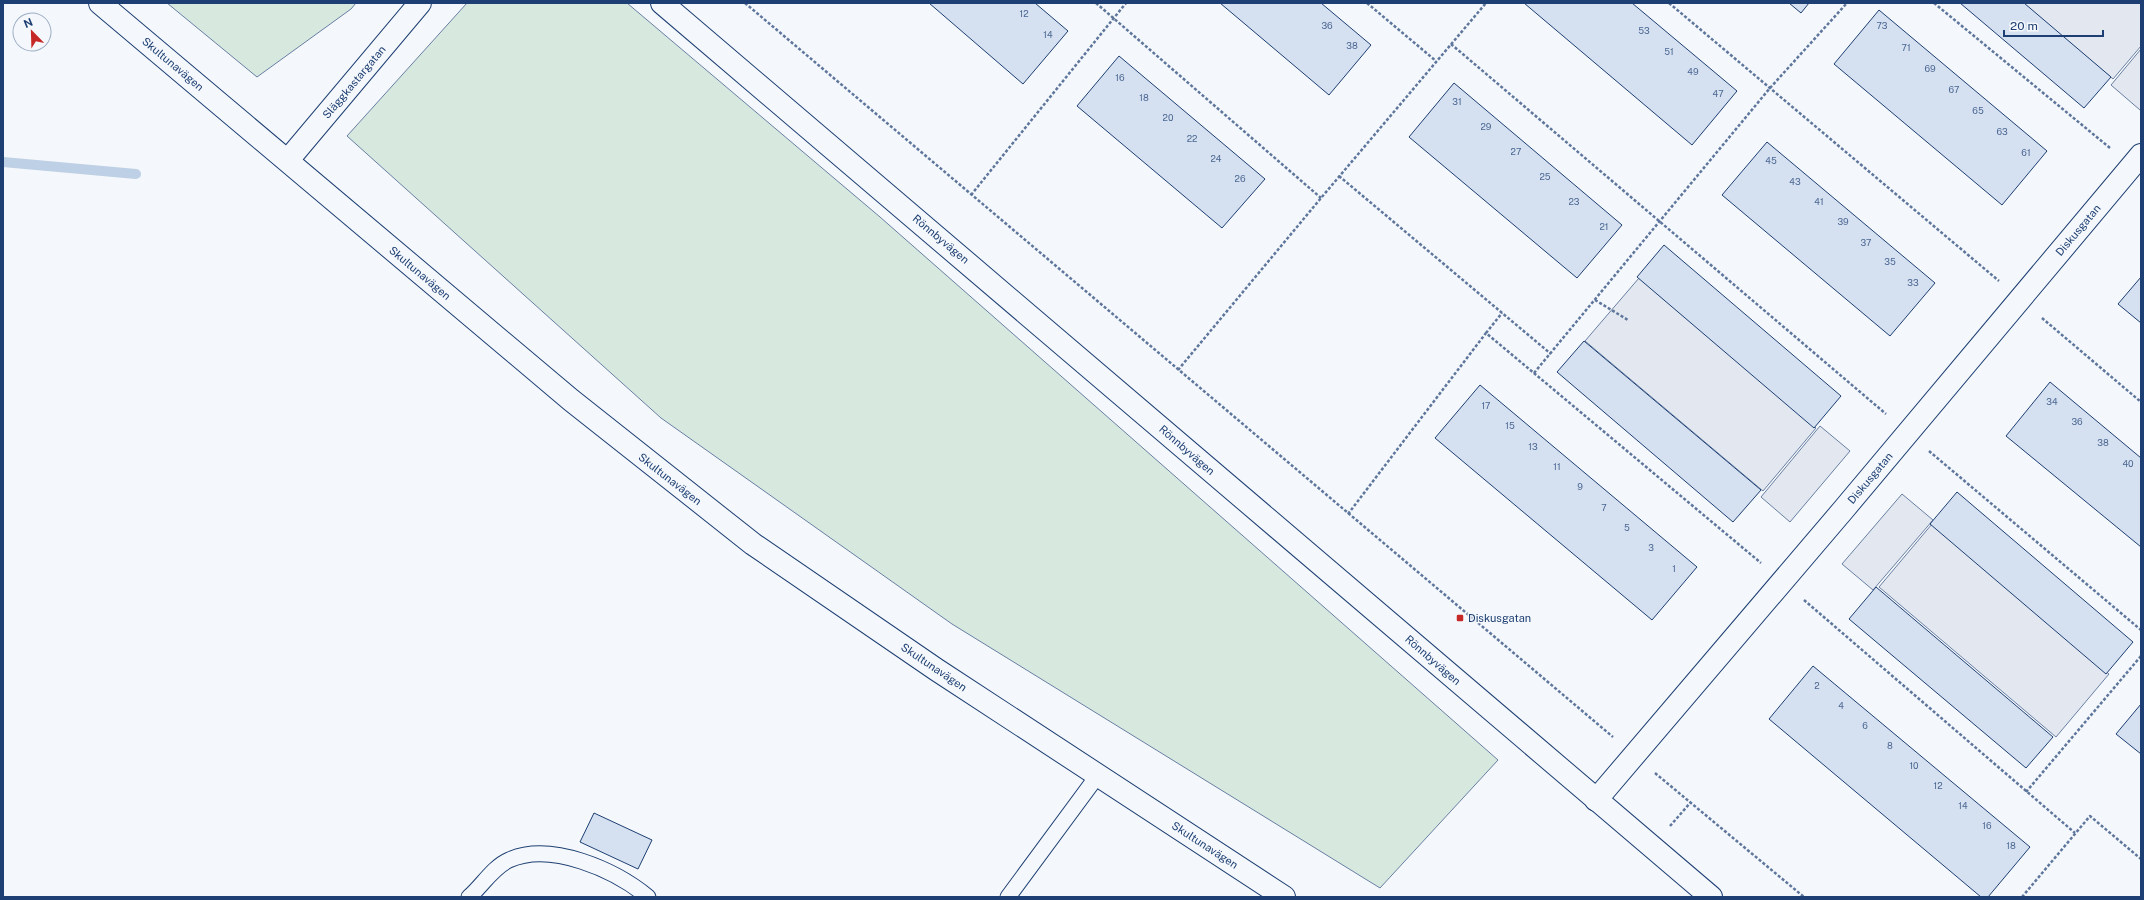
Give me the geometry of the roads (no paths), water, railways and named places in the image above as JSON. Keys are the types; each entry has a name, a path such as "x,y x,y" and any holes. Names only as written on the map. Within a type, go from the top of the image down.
{"street":[{"name":"Skultunavägen","path":"100,3 571,400 753,544 937,670 1284,897"},
{"name":"Släggkastargatan","path":"288,160 420,3"},
{"name":"Rönnbyvägen","path":"662,3 938,236 1596,800 1712,897"},
{"name":"Diskusgatan","path":"1596,800 1908,433 2136,160"}],"lane":[{"path":"1008,897 1098,775"},
{"path":"469,897 508,860 539,853 578,860 617,876 633,885 648,897"}],"waterway":[{"path":"3,162 136,174"}],"place":[{"name":"Diskusgatan","path":"1460,618"}]}
